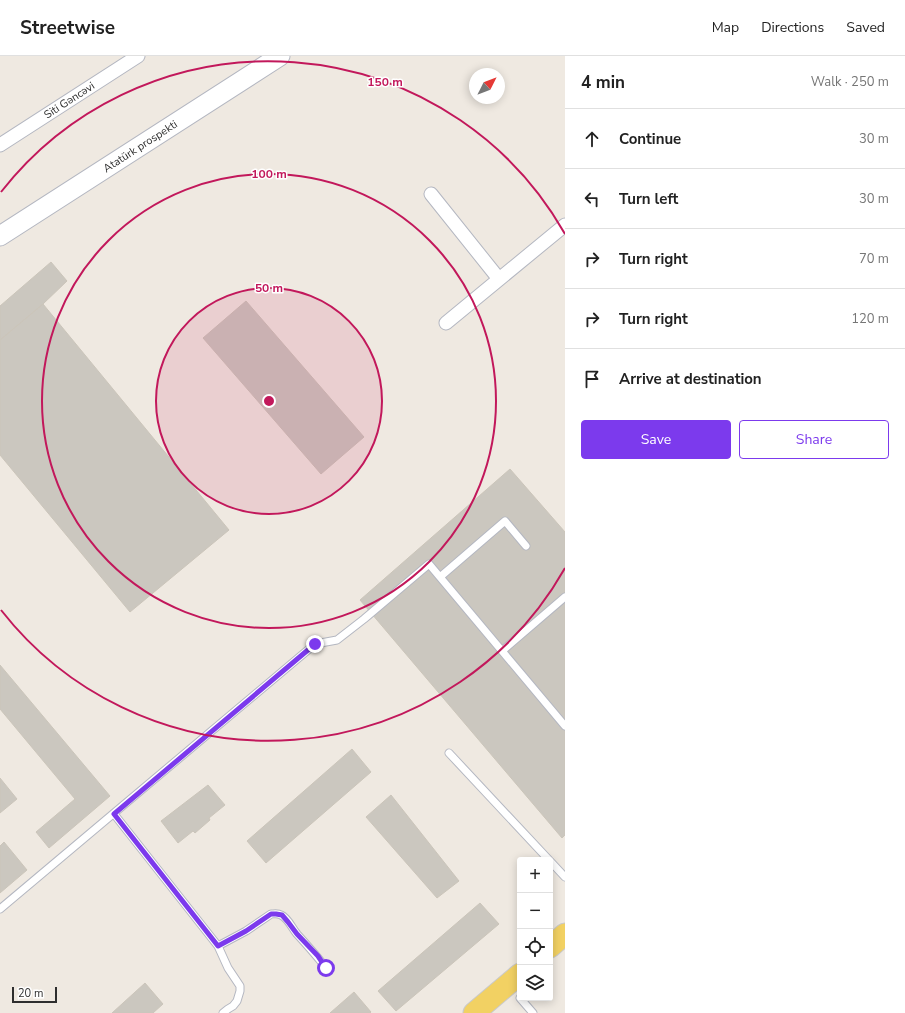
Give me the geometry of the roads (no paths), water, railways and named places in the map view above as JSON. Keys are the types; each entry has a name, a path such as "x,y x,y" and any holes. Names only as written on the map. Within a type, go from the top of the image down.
{"main road":[{"name":"Atatürk prospekti","path":"0,236 280,56"},
{"path":"553,944 565,934"},
{"path":"474,1013 516,989"}],"street":[{"name":"Siti Gəncəvi","path":"0,145 138,56"},
{"path":"431,194 499,279"},
{"path":"446,323 565,225"}],"lane":[{"path":"440,577 505,521 526,546"},
{"path":"0,909 315,644 337,640 429,564 565,726"},
{"path":"502,651 565,597"},
{"path":"449,753 547,857"},
{"path":"114,814 218,946 228,968 240,986 237,1001 223,1013"},
{"path":"553,863 565,876"},
{"path":"218,946 246,931 271,914 282,915 297,934 318,956 326,968"},
{"path":"516,989 533,1013"}]}
